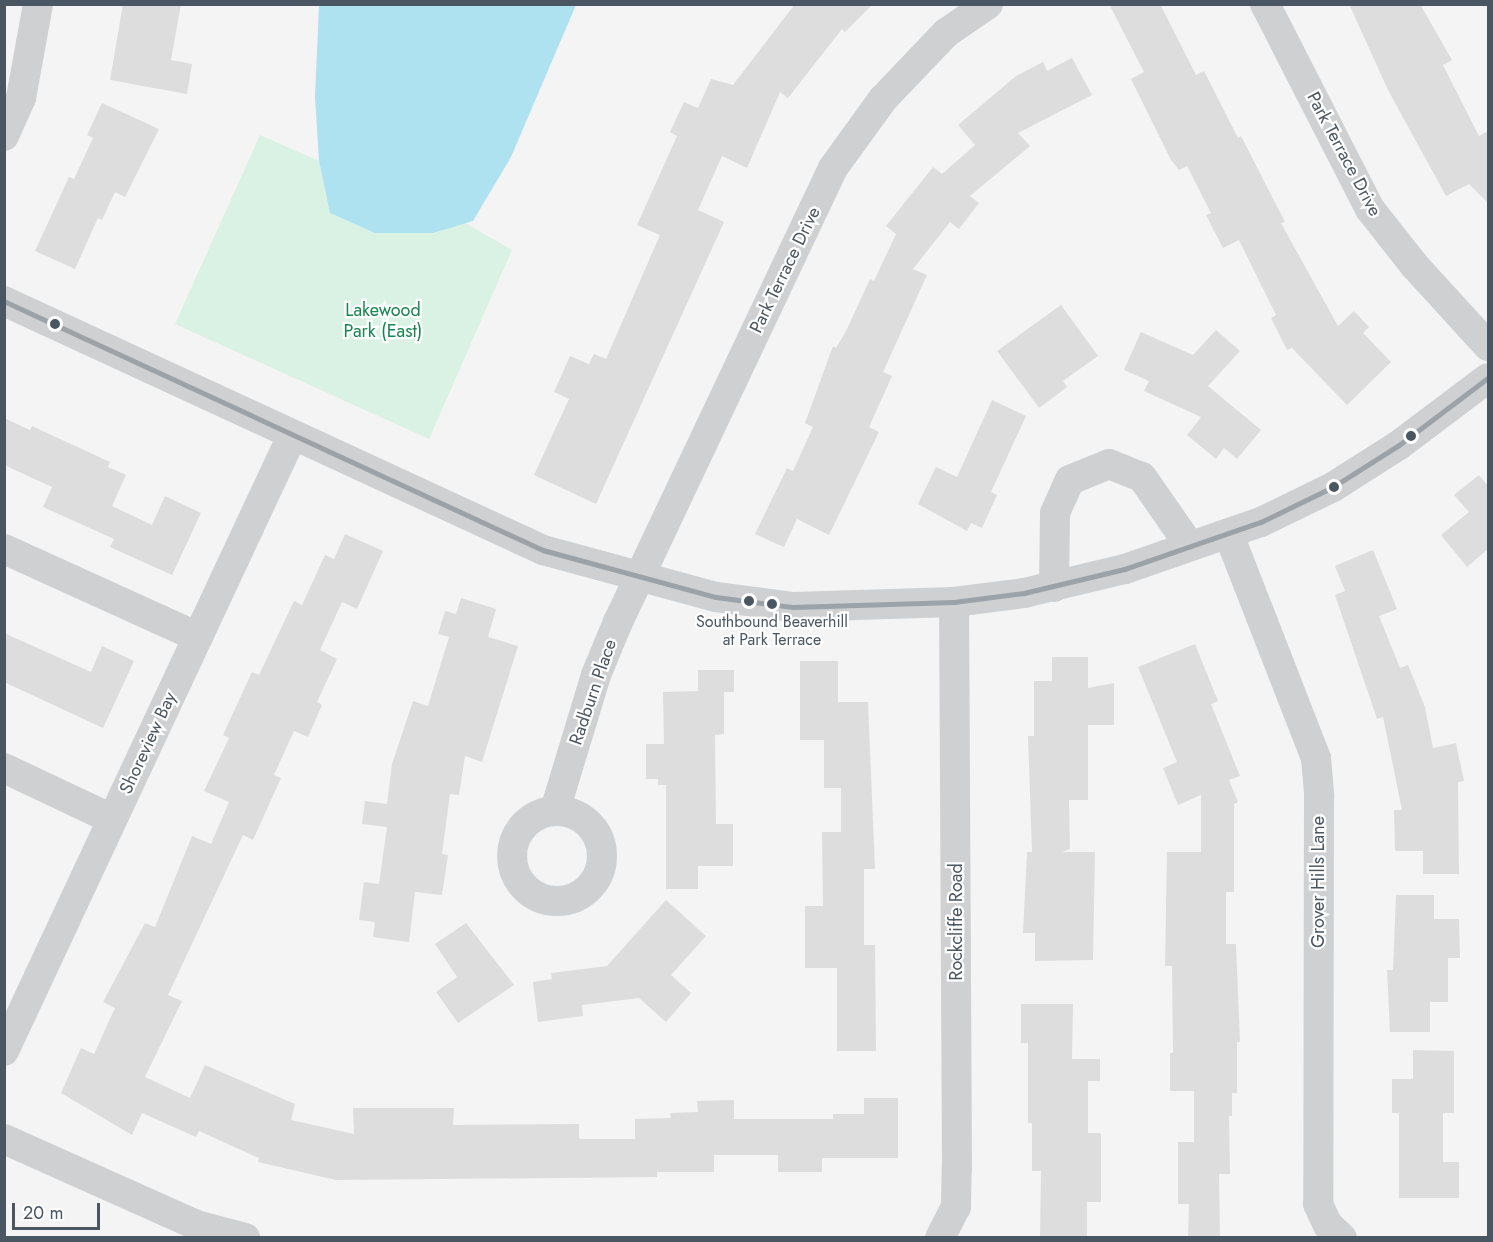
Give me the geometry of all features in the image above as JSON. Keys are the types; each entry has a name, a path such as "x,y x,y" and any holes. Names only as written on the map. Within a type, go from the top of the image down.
{"street":[{"path":"4,136 21,98 39,4"},
{"name":"Park Terrace Drive","path":"638,577 833,168 883,99 946,33 988,4"},
{"name":"Park Terrace Drive","path":"1265,4 1370,209 1414,266 1488,346"},
{"path":"4,301 543,550 716,597 793,607 954,602 1054,587 1125,569 1229,535 1333,487 1399,445 1488,378"},
{"name":"Shoreview Bay","path":"4,1051 292,436"},
{"path":"1054,587 1055,513 1070,480 1109,464 1142,477 1190,546"},
{"name":"Grover Hills Lane","path":"1229,535 1316,758 1319,796 1318,1204 1328,1225 1342,1238"},
{"path":"4,549 198,637"},
{"name":"Radburn Place","path":"555,810 596,675 638,577"},
{"name":"Rockcliffe Road","path":"940,1238 956,1207 957,1168 954,602"},
{"path":"4,768 112,819"},
{"path":"4,1139 196,1225 245,1238"}],"green space":[{"name":"Lakewood Park (East)","path":"260,135 319,161 330,213 375,233 433,233 465,223 512,250 429,439 175,324"}],"water":[{"path":"319,5 576,5 511,157 473,221 433,233 375,233 330,213 319,161 315,97"}],"building":[{"path":"123,4 181,4 171,60 192,64 187,94 110,80"},
{"path":"795,4 873,4 845,32 842,29 788,98 780,92 747,168 722,156 698,210 724,222 596,504 534,475 569,399 554,392 570,356 589,364 594,354 606,359 660,235 637,225 677,136 670,132 684,102 698,108 711,79 733,85"},
{"path":"1109,4 1160,4 1196,75 1204,71 1238,138 1241,136 1285,222 1281,223 1338,326 1354,311 1369,327 1363,333 1391,362 1347,405 1292,348 1287,350 1271,318 1276,315 1239,240 1223,248 1206,215 1211,213 1187,166 1179,170 1171,160 1131,79 1144,72"},
{"path":"1349,4 1420,4 1452,60 1443,65 1479,136 1488,131 1488,203 1469,184 1446,196 1388,90"},
{"path":"1072,58 1092,95 1018,133 1030,146 970,196 979,203 959,229 950,222 913,269 927,275 883,372 892,376 869,427 879,432 829,535 797,519 784,547 755,534 787,468 793,471 813,427 805,423 833,346 836,348 847,329 870,279 874,281 896,234 886,226 933,167 942,174 975,145 958,125 1016,76 1043,62 1047,71"},
{"path":"102,103 159,129 125,197 115,192 102,220 98,218 75,269 35,251 69,177 74,179 93,138 87,135"},
{"path":"1061,305 1098,356 1063,381 1067,387 1039,408 997,351"},
{"path":"1216,330 1240,351 1208,386 1261,430 1237,459 1224,448 1216,459 1187,435 1201,417 1144,391 1149,381 1124,370 1141,332 1193,355"},
{"path":"992,400 1026,416 991,492 997,495 982,528 971,523 967,531 918,504 936,467 957,477"},
{"path":"4,418 30,430 32,426 110,462 108,467 126,475 112,506 152,525 165,496 201,513 172,575 110,547 114,539 43,507 52,487 4,465"},
{"path":"1479,475 1488,486 1488,549 1467,567 1441,535 1469,512 1454,495"},
{"path":"345,534 383,551 357,609 342,602 320,650 337,659 317,702 322,705 308,737 294,731 274,775 281,778 253,840 243,835 168,995 182,1001 145,1077 190,1098 205,1065 295,1104 291,1120 354,1134 353,1108 454,1108 453,1125 579,1124 579,1139 635,1139 635,1119 671,1118 670,1113 698,1112 697,1101 734,1100 734,1119 833,1119 833,1114 864,1114 864,1098 898,1098 898,1158 822,1158 822,1172 778,1172 778,1155 714,1155 714,1172 657,1172 657,1177 336,1180 258,1162 259,1158 199,1131 196,1137 142,1113 132,1135 61,1093 81,1048 94,1054 115,1008 103,1002 145,923 155,927 192,836 211,844 229,802 204,791 229,738 223,735 252,672 259,675 294,601 302,605 325,555 334,559"},
{"path":"1373,550 1397,609 1379,616 1400,668 1408,665 1425,707 1433,748 1456,743 1464,781 1458,782 1459,874 1423,874 1423,851 1395,851 1394,810 1402,810 1383,717 1377,719 1335,595 1345,591 1335,566"},
{"path":"461,598 496,609 488,637 518,646 482,762 465,756 459,795 450,794 442,854 448,855 442,895 415,892 409,942 373,937 375,922 359,920 364,882 379,884 387,827 362,824 365,801 387,804 392,764 413,701 428,706 449,637 438,634 445,611 456,614"},
{"path":"4,633 91,672 102,646 134,661 103,728 4,682"},
{"path":"1195,644 1218,701 1211,704 1240,776 1229,780 1238,802 1234,804 1234,892 1226,892 1226,944 1236,944 1240,1042 1237,1042 1237,1093 1232,1093 1232,1116 1229,1116 1230,1174 1219,1174 1220,1238 1188,1238 1189,1204 1178,1204 1178,1142 1194,1142 1194,1091 1170,1091 1170,1053 1173,1053 1172,966 1165,966 1167,852 1201,852 1201,795 1178,805 1163,768 1177,762 1138,667"},
{"path":"1052,657 1088,657 1088,688 1114,683 1114,725 1088,725 1088,800 1069,800 1070,849 1062,852 1095,852 1093,960 1035,961 1035,933 1023,933 1027,852 1032,852 1028,736 1034,736 1034,681 1052,681"},
{"path":"800,661 838,661 838,702 868,702 875,869 864,869 864,945 875,945 876,1051 837,1051 837,968 805,968 805,906 823,906 822,832 841,832 841,788 824,788 824,740 800,740"},
{"path":"698,670 734,670 734,692 724,692 724,734 715,735 716,824 733,824 733,866 698,866 698,889 666,889 666,785 658,785 658,779 646,779 646,744 664,744 663,692 698,691"},
{"path":"1396,895 1434,895 1434,919 1459,919 1460,958 1448,958 1448,1002 1430,1002 1430,1032 1390,1032 1387,970 1393,970"},
{"path":"666,900 706,936 671,975 691,993 666,1022 639,998 582,1005 583,1016 538,1022 533,982 552,979 551,973 607,966"},
{"path":"466,923 514,985 458,1023 436,992 457,977 435,944"},
{"path":"1021,1004 1073,1004 1072,1059 1100,1059 1100,1081 1088,1081 1088,1133 1101,1133 1101,1202 1087,1202 1087,1238 1040,1238 1041,1171 1032,1171 1032,1123 1028,1123 1028,1043 1021,1043"},
{"path":"1413,1050 1454,1051 1454,1113 1443,1113 1443,1162 1459,1162 1459,1198 1399,1198 1399,1113 1392,1113 1392,1079 1413,1079"}],"transit line":[{"path":"4,301 543,550 716,597 793,607 954,602 1024,593 1125,569 1261,522 1333,487 1399,445 1488,378"}],"place":[{"name":"Southbound Beaverhill at Park Terrace","path":"772,604"}]}
